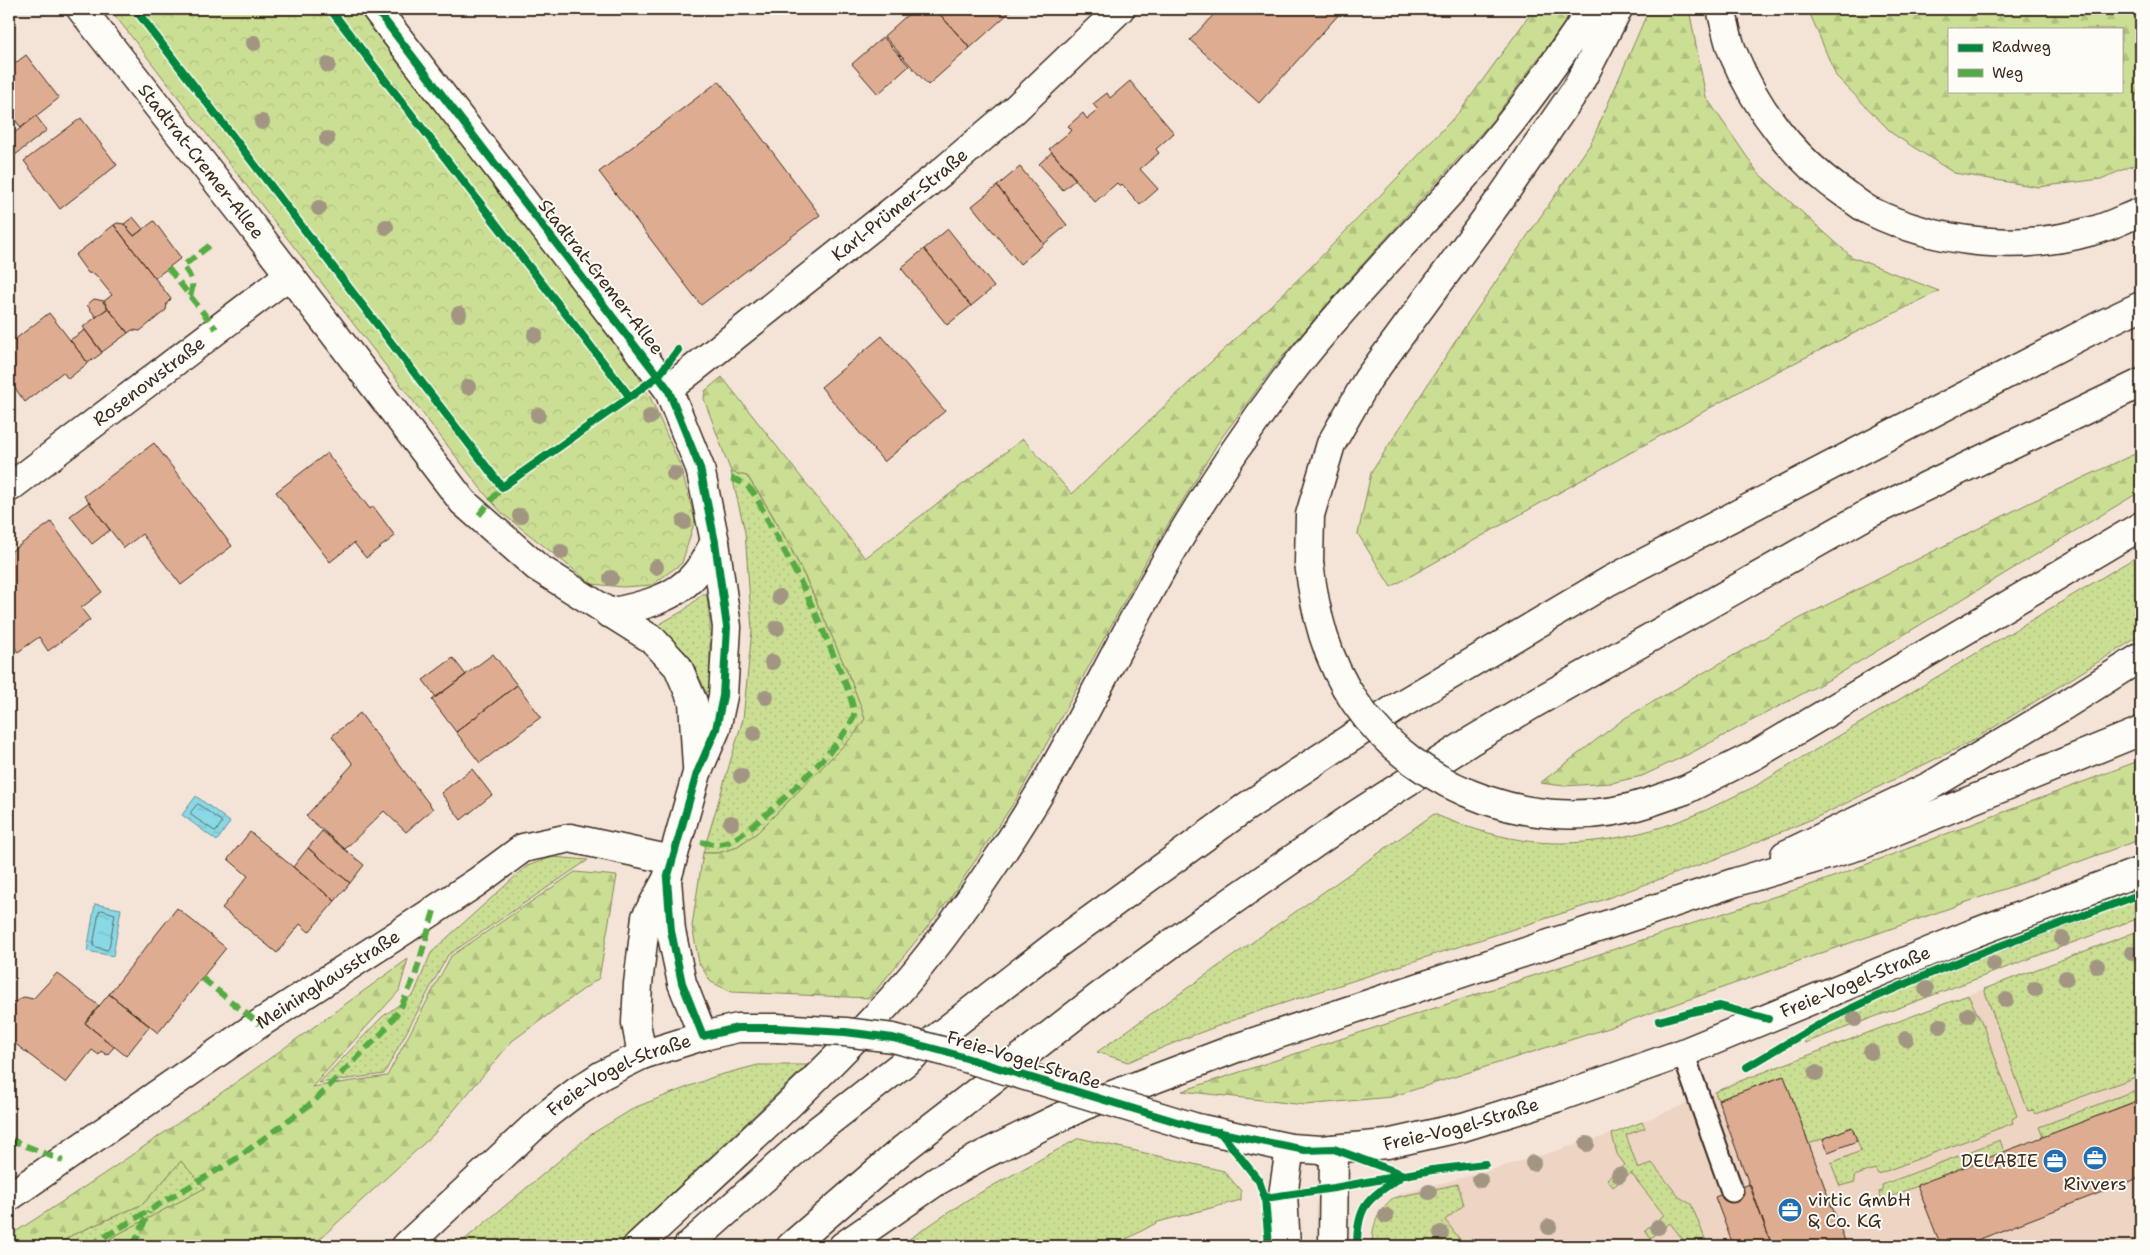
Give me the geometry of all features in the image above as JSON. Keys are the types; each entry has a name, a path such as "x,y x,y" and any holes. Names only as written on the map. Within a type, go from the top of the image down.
{"main road":[{"name":"Stadtrat-Cremer-Allee","path":"81,9 289,274 463,502 538,567 653,640 678,667 693,702 697,773"},
{"name":"Stadtrat-Cremer-Allee","path":"376,9 668,389 700,468 715,542 727,627 723,696 716,729 697,773 669,870 646,917 638,984 636,1023 642,1055"},
{"name":"Karl-Prümer-Straße","path":"668,389 943,171 1011,113 1120,9"},
{"path":"637,1246 815,1080 895,995 942,936 999,858 1019,826 1048,778 1176,544 1224,468 1286,379 1372,278 1497,140 1552,68 1592,9"},
{"path":"1618,9 1577,88 1501,198 1368,379 1331,444 1310,515 1309,563 1314,604 1324,638 1346,687 1366,717 1398,751 1446,783 1474,796 1512,807 1550,814 1608,812 1650,802 1685,790 1755,755 2141,526"},
{"path":"1721,9 1732,52 1760,105 1788,144 1822,178 1869,211 1928,233 1988,243 2041,241 2084,233 2141,212"},
{"name":"Rosenowstraße","path":"9,488 289,274"},
{"path":"688,1246 817,1132 1053,947 1246,806 1402,704 1609,580 2141,306"},
{"path":"791,1246 902,1150 1100,996 1182,936 1357,814 1471,741 1868,514 2141,383"},
{"path":"608,613 641,606 678,591 698,572 715,542"},
{"path":"1736,882 1817,839 1930,786 2065,706 2141,657"},
{"path":"844,1246 937,1181 980,1156 1083,1106 1238,1046 1736,882 1862,845 2141,731"},
{"name":"Meininghausstraße","path":"9,1197 259,1024 477,882 523,848 570,838 669,870"},
{"name":"Stadtrat-Cremer-Allee","path":"669,870 671,931 682,983 703,1036"},
{"name":"Freie-Vogel-Straße","path":"406,1246 545,1116 602,1074 642,1055 703,1036 738,1028 845,1032 902,1041 946,1052 1197,1128 1290,1148 1305,1150 1334,1149 1412,1140 1463,1127 1573,1092 1683,1053 1957,940 2141,871"},
{"path":"1286,1246 1283,1195 1290,1148"},
{"path":"1333,1246 1334,1149"}],"lane":[{"path":"1683,1053 1732,1191"}],"shaded area":[{"path":"2141,930 2141,1246 1374,1246 1386,1205 1399,1194 1481,1173 1612,1134 1771,1069"}],"green space":[{"path":"110,9 358,9 630,362 651,399 680,465 695,520 682,563 652,585 623,587 592,584 503,514 485,494"},
{"path":"1534,9 1572,9 1563,25 1492,121 1342,287 1277,363 1219,441 1149,556 1017,798 949,900 870,998 732,992 711,982 699,963 692,926 703,853 718,853 735,848 757,833 854,735 865,719 828,627 782,531 747,476 731,472 704,399 705,391 722,377 865,558 1023,439 1072,494 1310,268 1399,176 1461,110"},
{"path":"1649,9 1689,9 1706,97 1758,173 1852,257 1939,291 1758,381 1391,587 1358,534 1371,473 1460,334 1591,143"},
{"path":"1808,9 2141,9 2141,162 2101,179 2038,187 1954,173 1893,134 1836,76"},
{"path":"2141,451 2141,491 1834,677 1691,753 1642,776 1611,783 1564,786 1540,783 1625,718 1783,627 2029,503"},
{"path":"731,472 747,476 781,531 828,627 865,719 854,735 757,833 735,848 718,853 703,853 743,719 752,630 745,532"},
{"path":"2141,554 2141,635 1972,741 1824,814 1721,857 1594,903 1250,1014 1128,1062 1097,1052 1434,814 1488,833 1521,840 1563,843 1586,842 1630,835 1673,823 1754,787"},
{"path":"703,594 706,594 707,598 710,622 710,692 705,691 696,669 687,654 656,626 683,611"},
{"path":"2141,760 2141,839 1605,1029 1391,1097 1305,1105 1182,1091 1825,880"},
{"path":"553,857 588,860 448,955 384,1074 319,1083 382,1017 414,994 431,953 527,866"},
{"path":"575,872 617,876 599,978 512,1041 433,1135 312,1246 107,1246 111,1238 205,1188 181,1161 143,1204 72,1235 56,1246 9,1246 9,1236 161,1135 408,959 399,991 312,1087 387,1076 451,956"},
{"path":"2141,899 2141,917 1805,1043 1804,1039 1866,1005 1914,984"},
{"path":"2141,930 2141,1075 2035,1114 2033,1110 2028,1111 1984,989"},
{"path":"1968,995 1982,1023 2017,1116 2012,1119 2013,1123 1878,1174 1875,1169 1854,1176 1855,1182 1840,1186 1831,1163 1861,1151 1852,1127 1809,1144 1783,1076 1718,1100 1715,1092 1735,1083"},
{"path":"758,1065 807,1065 617,1246 457,1246 590,1135 636,1107 716,1076"},
{"path":"2141,1088 2141,1099 2043,1137 2039,1127"},
{"path":"1642,1122 1645,1128 1626,1135 1638,1169 1652,1163 1679,1197 1691,1204 1708,1246 1688,1246 1670,1223 1651,1238 1645,1230 1664,1215 1631,1173 1613,1187 1607,1179 1625,1165 1617,1154 1612,1134"},
{"path":"1079,1138 1224,1171 1241,1191 1241,1200 1158,1222 1114,1246 899,1246 967,1200"},
{"path":"2000,1140 2004,1152 1882,1200 1879,1192 1883,1190 1882,1185"},
{"path":"181,1161 206,1188 111,1238 107,1246 56,1246 72,1235 143,1204"},
{"path":"1458,1184 1464,1205 1445,1220 1465,1246 1372,1246 1376,1219 1393,1198"}],"water":[{"path":"196,796 230,822 217,841 182,815"},
{"path":"95,904 121,909 113,956 87,951"}],"building":[{"path":"914,9 935,9 970,48 928,85 884,36"},
{"path":"935,9 1009,9 1011,11 970,48"},
{"path":"1219,9 1338,9 1341,12 1259,103 1190,40"},
{"path":"883,37 909,66 878,94 852,64"},
{"path":"26,55 59,98 21,128 9,111 9,68"},
{"path":"719,81 820,215 701,305 599,172"},
{"path":"1130,81 1174,133 1156,149 1159,153 1140,169 1158,189 1140,205 1122,184 1120,186 1117,183 1095,202 1049,149 1072,130 1068,126 1083,113 1087,119 1098,110 1093,104 1107,93 1110,98"},
{"path":"36,116 47,130 14,156 9,148 9,137"},
{"path":"81,118 117,165 60,209 24,161"},
{"path":"1052,152 1076,179 1063,190 1039,164"},
{"path":"1020,167 1067,225 1044,244 997,186"},
{"path":"997,186 1044,244 1020,264 972,206"},
{"path":"133,217 143,229 134,236 124,224"},
{"path":"154,221 181,258 155,278 114,225 117,223 124,224 134,236"},
{"path":"114,225 171,299 167,303 166,310 140,331 132,330 128,333 103,302 112,295 95,274 88,273 75,255"},
{"path":"948,229 994,287 971,306 924,249"},
{"path":"924,249 971,306 947,325 901,268"},
{"path":"94,299 104,301 108,308 96,317 87,305"},
{"path":"108,308 128,333 102,352 83,327"},
{"path":"49,313 88,363 68,379 63,372 25,402 9,380 9,344"},
{"path":"85,330 102,353 88,363 70,340"},
{"path":"882,336 945,411 884,462 821,387"},
{"path":"154,443 232,546 181,585 142,534 124,548 84,496"},
{"path":"327,453 370,509 373,506 395,536 366,558 354,543 330,562 276,492"},
{"path":"89,502 110,530 92,544 70,516"},
{"path":"51,522 102,592 81,608 90,620 48,651 39,637 18,652 9,640 9,553"},
{"path":"493,654 517,685 456,732 432,700"},
{"path":"453,658 466,675 436,697 423,680"},
{"path":"517,685 541,717 480,763 456,732"},
{"path":"360,713 433,809 406,832 384,811 345,849 306,816 353,764 332,736"},
{"path":"472,769 492,795 461,820 441,793"},
{"path":"322,831 364,865 350,883 308,848"},
{"path":"250,832 335,901 309,932 300,924 277,953 222,908 248,876 228,859"},
{"path":"308,848 350,883 335,901 293,867"},
{"path":"177,908 226,948 158,1033 109,994"},
{"path":"57,973 99,1006 85,1023 114,1047 107,1055 101,1051 99,1055 92,1050 66,1083 9,1039 9,1005 24,997 33,999"},
{"path":"109,994 150,1026 126,1056 85,1023"},
{"path":"1784,1076 1847,1246 1772,1246 1718,1100"},
{"path":"2137,1101 2141,1112 2141,1177 1962,1246 1941,1246 1917,1185"},
{"path":"1852,1127 1857,1141 1828,1152 1823,1139"},
{"path":"1750,1184 1772,1246 1734,1246 1715,1197"}],"marked path":[{"path":"190,296 191,280 183,266 213,243"},
{"path":"168,268 216,329"},
{"path":"701,842 727,843 760,820 822,760 839,740 850,723 854,712 846,685 820,624 796,573 754,493 746,485 728,478"},
{"path":"479,515 502,487"},
{"path":"89,1246 236,1159 312,1103 383,1032 400,1009 415,976 434,911"},
{"path":"202,978 259,1024"},
{"path":"9,1139 63,1161"},
{"path":"133,1246 149,1212"}],"cycle path":[{"path":"135,9 502,487 630,397 330,9"},
{"path":"376,9 668,389 700,468 715,542 727,627 723,696 716,729 697,773 667,879 671,931 682,983 703,1036 738,1028 777,1028 845,1032 893,1038 946,1052 1197,1128 1305,1150 1334,1149 1404,1175"},
{"path":"630,397 658,376 678,350"},
{"path":"1747,1067 1802,1034 1873,998 1987,951 2141,894"},
{"path":"1659,1021 1720,1006 1768,1019"},
{"path":"1220,1132 1259,1181 1265,1198 1269,1246"},
{"path":"1265,1198 1334,1188 1432,1170 1485,1164"},
{"path":"1357,1246 1359,1222 1365,1206 1378,1193 1398,1179"}],"place":[{"name":"Rivvers","path":"2095,1158"},
{"name":"DELABIE","path":"2055,1161"},
{"name":"virtic GmbH & Co. KG","path":"1790,1210"}]}
